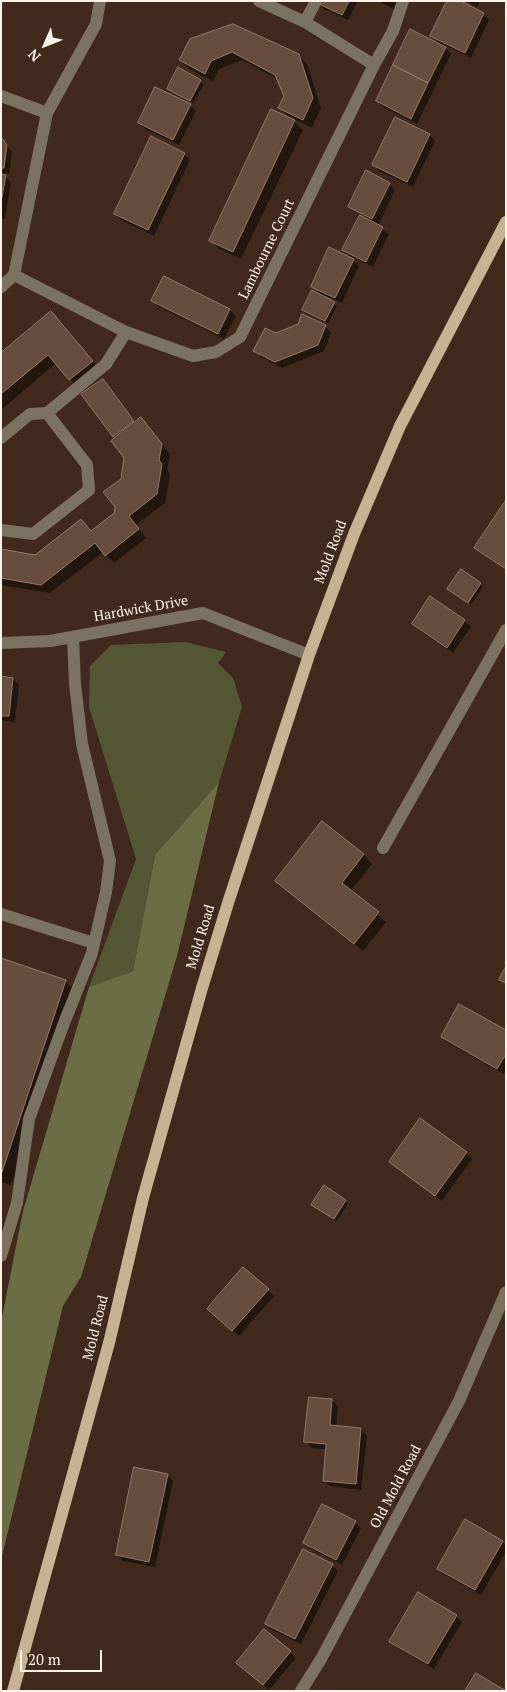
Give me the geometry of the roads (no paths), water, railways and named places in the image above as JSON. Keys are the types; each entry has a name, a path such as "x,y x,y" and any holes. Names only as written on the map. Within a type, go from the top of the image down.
{"main road":[{"name":"Mold Road","path":"13,1691 109,1343 143,1198 202,988 228,902 309,655 354,534 400,426 506,222"}],"street":[{"path":"1,287 14,275 46,113 96,24 100,1"},
{"path":"259,1 305,22 374,65"},
{"path":"305,22 316,1"},
{"name":"Lambourne Court","path":"14,275 126,332 193,356 216,352 240,337 374,65 393,31 403,1"},
{"path":"1,96 46,113"},
{"path":"1,438 30,414 47,413 106,364 126,332"},
{"path":"1,530 34,534 89,490 87,465 47,413"},
{"name":"Hardwick Drive","path":"1,643 50,641 203,613 309,655"},
{"path":"383,848 506,630"},
{"path":"1,1256 17,1204 30,1119 64,1023 92,953 106,892 110,861 82,744 72,637"},
{"path":"1,914 94,943"},
{"name":"Old Mold Road","path":"301,1691 321,1659 459,1401 506,1292"}]}
